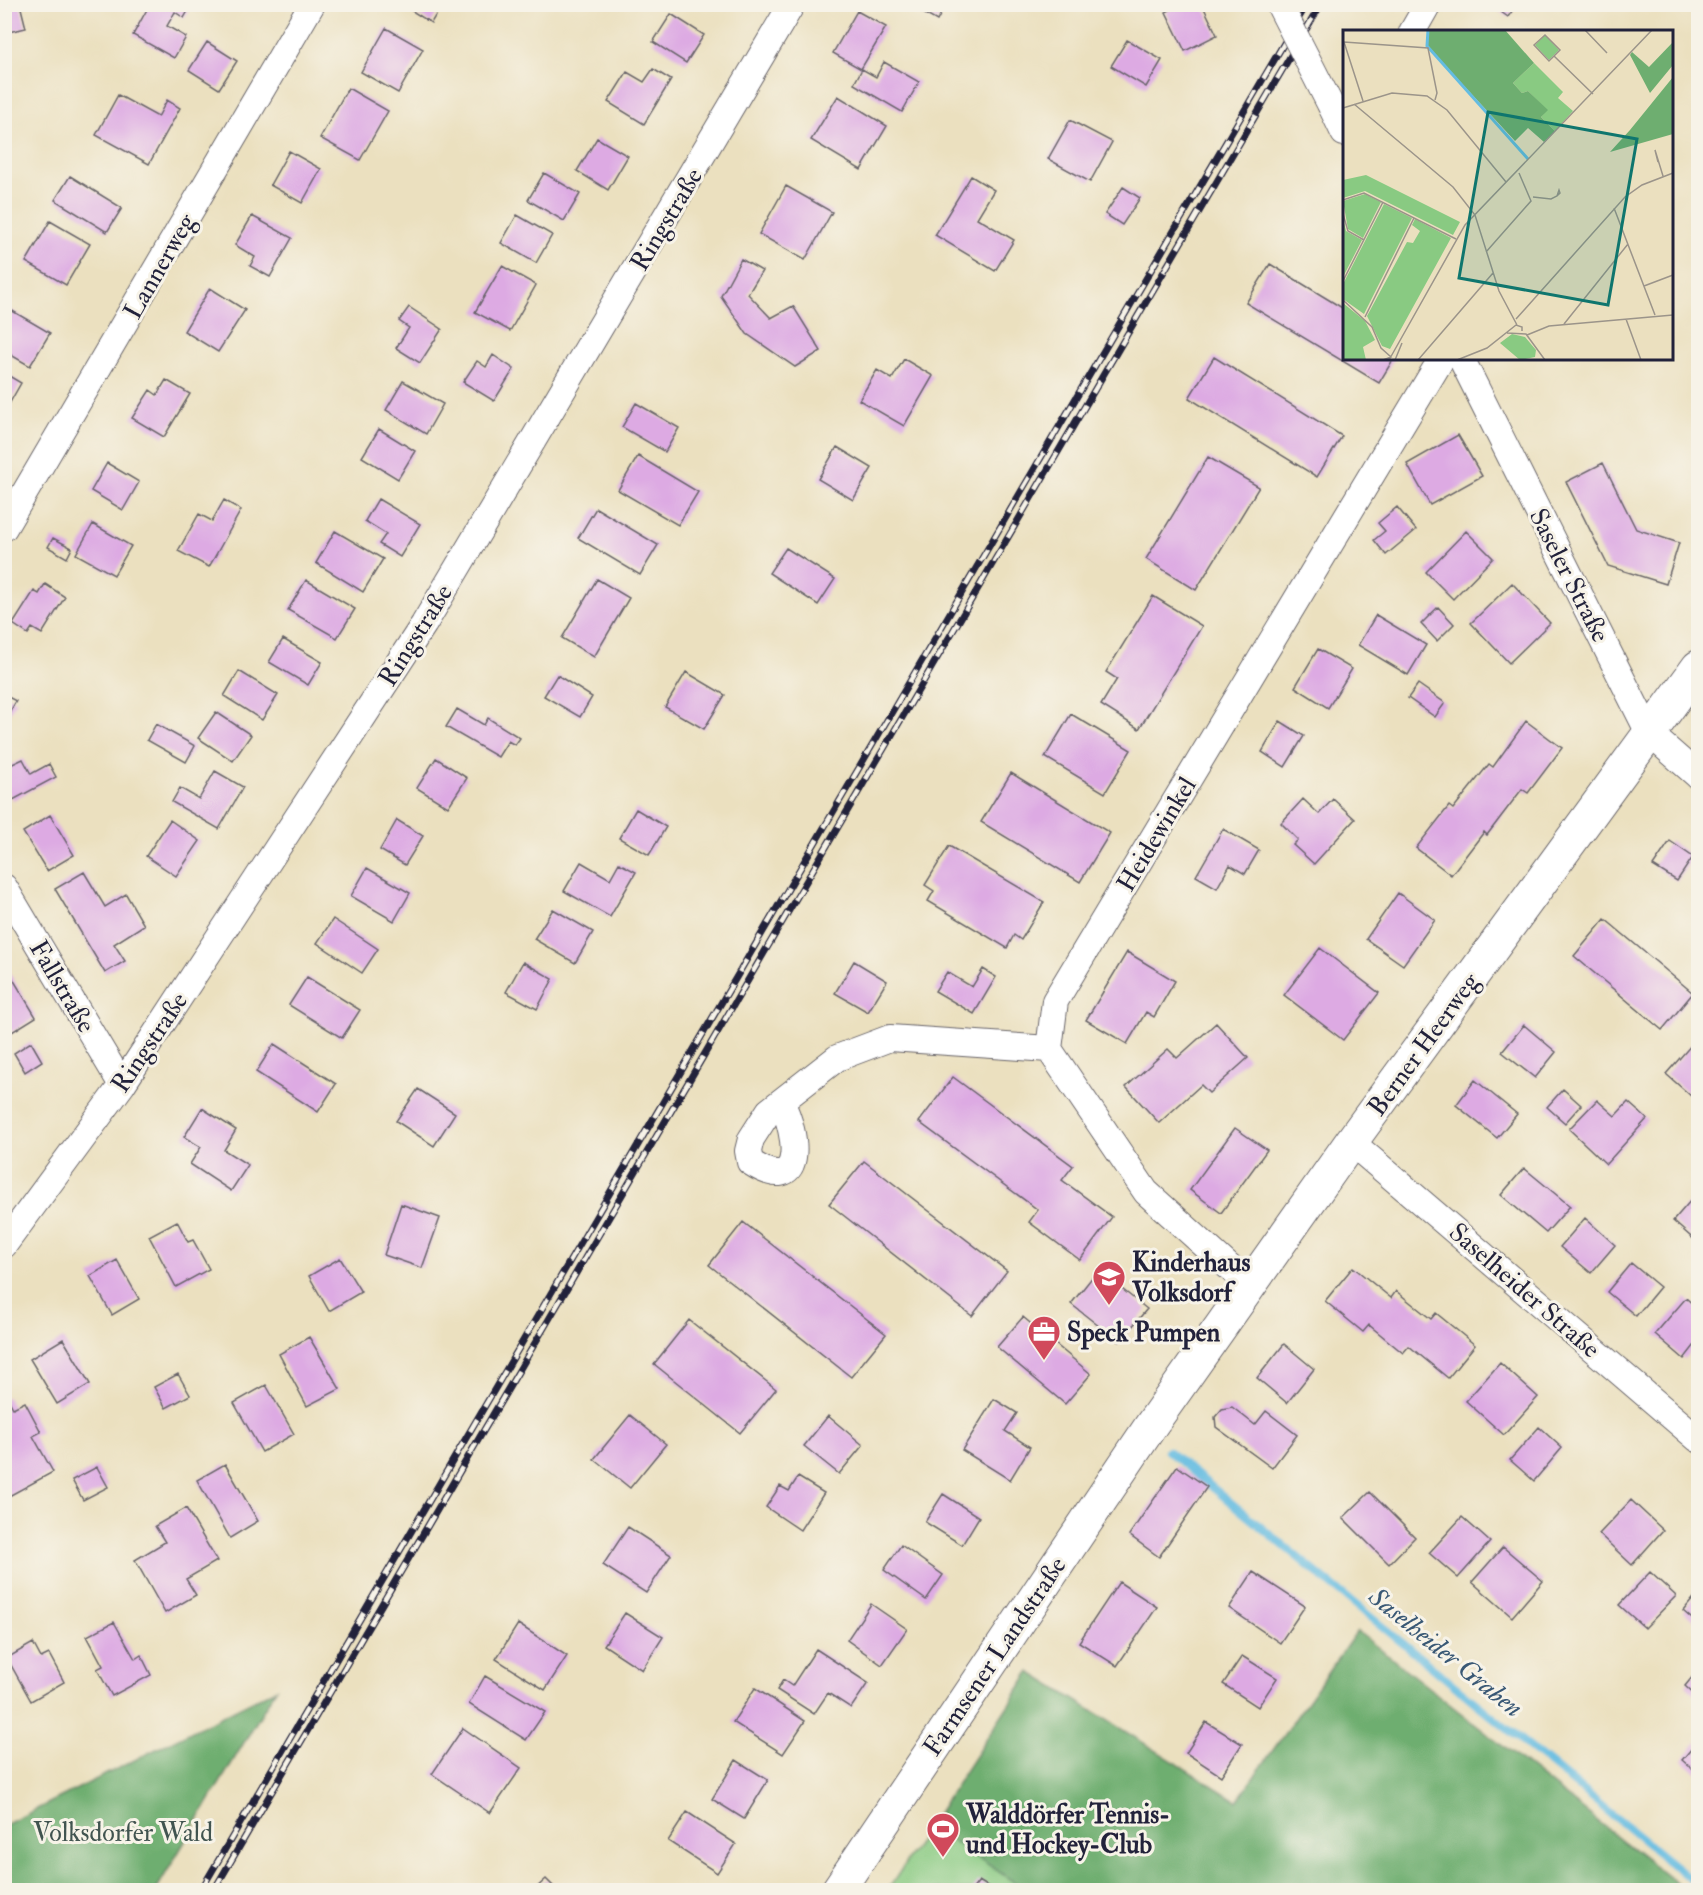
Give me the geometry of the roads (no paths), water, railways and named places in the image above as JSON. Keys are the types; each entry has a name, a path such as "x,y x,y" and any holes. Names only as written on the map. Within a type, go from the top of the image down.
{"main road":[{"name":"Berner Heerweg","path":"1152,1424 1352,1142 1698,668"},
{"name":"Farmsener Landstraße","path":"838,1890 1152,1424"}],"street":[{"name":"Lannerweg","path":"4,528 312,4"},
{"name":"Ringstraße","path":"4,1245 122,1085 424,624 792,4"},
{"path":"1279,4 1341,124"},
{"path":"1413,30 1428,4"},
{"name":"Heidewinkel","path":"1049,1049 1055,1001 1441,360"},
{"name":"Saseler Straße","path":"1462,360 1649,733 1698,776"},
{"name":"Fallstraße","path":"4,887 122,1085"},
{"path":"781,1102 837,1058 890,1038 1049,1049 1146,1192 1250,1286"},
{"name":"Saselheider Straße","path":"1352,1142 1698,1439"}],"waterway":[{"name":"Saselheider Graben","path":"1168,1451 1698,1885"}],"railway":[{"path":"201,1890 1307,4"},
{"path":"214,1890 1321,4"}],"place":[{"name":"Kinderhaus Volksdorf","path":"1109,1306"},
{"name":"Speck Pumpen","path":"1044,1361"},
{"name":"Walddörfer Tennis- und Hockey-Club","path":"943,1858"}],"park label":[{"name":"Volksdorfer Wald","path":"123,1832"}]}
